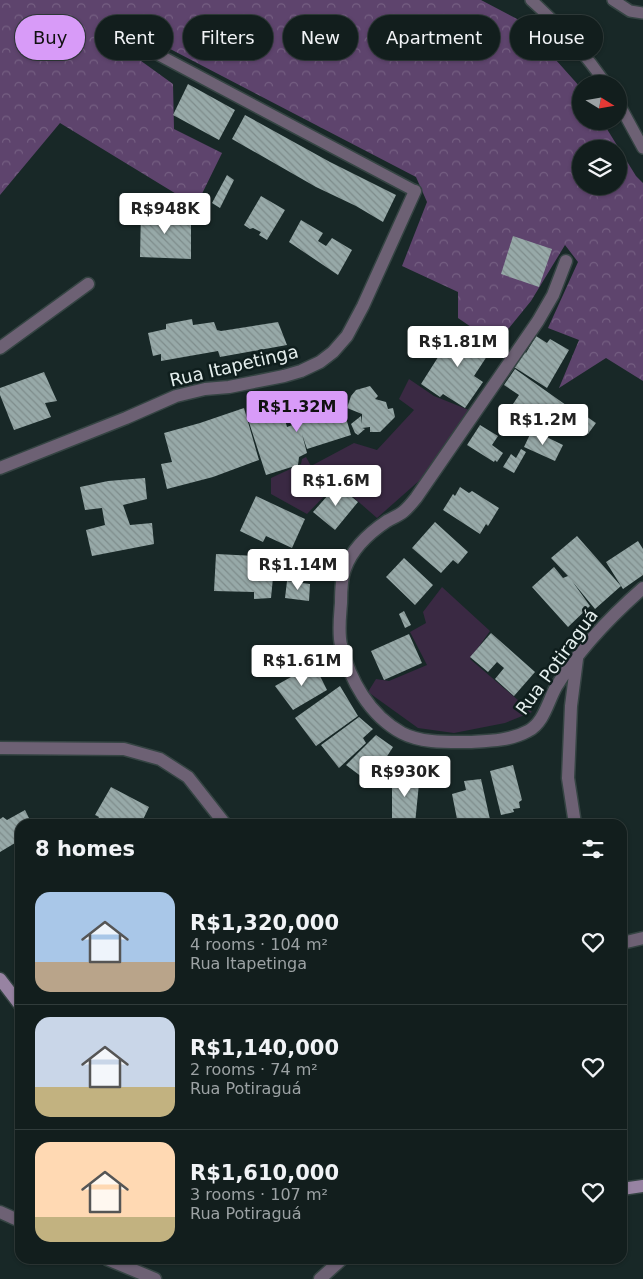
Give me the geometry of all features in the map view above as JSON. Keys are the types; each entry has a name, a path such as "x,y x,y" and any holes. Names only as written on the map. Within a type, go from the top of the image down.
{"street":[{"name":"Rua Itapetinga","path":"0,468 176,396 301,372 320,362 333,352 347,336 363,306 415,191"},
{"name":"Rua Potiraguá","path":"566,261 553,295 538,321 416,498 402,512 366,538 354,551 344,570 341,589 341,643 354,680 370,707 387,724 395,729 424,740 445,742 481,742 510,738 529,731 539,721 556,688 578,657 613,614 643,588"},
{"path":"0,348 88,284"},
{"path":"574,819 568,770 571,706 578,657"},
{"path":"0,748 124,749 160,759 188,777 220,819"},
{"path":"627,942 643,938"},
{"path":"0,980 15,999"},
{"path":"627,1189 643,1186"},
{"path":"0,1212 15,1219"},
{"path":"119,1264 155,1279"},
{"path":"320,1279 336,1264"}],"lane":[{"path":"530,0 558,24 589,59 600,75"},
{"path":"612,0 630,11 643,14"},
{"path":"168,60 415,191"},
{"path":"628,120 643,148"}],"shaded area":[{"path":"409,379 434,396 469,410 420,480 377,518 337,483 307,514 271,494 271,478 301,464 302,459 306,457 311,466 354,443 377,450 414,410 399,399"},
{"path":"442,587 490,631 470,659 532,712 505,723 454,733 418,728 368,692 376,679 389,681 427,665 410,632 426,623 423,612"}],"green space":[{"path":"0,0 481,0 510,15 510,60 556,60 572,78 572,130 608,130 614,140 572,140 572,195 627,195 627,161 643,183 643,381 606,358 559,388 579,340 548,328 578,262 565,245 531,301 496,344 458,318 458,292 402,266 427,202 416,177 191,60 273,60 273,15 183,15 183,56 173,50 173,15 95,15 95,60 140,60 173,84 174,129 222,153 196,206 60,123 0,195"}],"building":[{"path":"188,84 235,110 219,140 173,115"},
{"path":"245,115 330,162 396,195 383,222 356,206 316,187 232,139"},
{"path":"227,175 234,180 220,208 212,203"},
{"path":"261,196 285,210 267,240 259,235 261,232 244,225"},
{"path":"141,210 175,212 191,221 191,259 140,257"},
{"path":"301,220 323,233 318,241 326,246 332,238 352,250 338,275 289,242"},
{"path":"513,236 552,249 539,287 501,274"},
{"path":"192,319 193,325 214,322 217,330 221,331 278,322 287,345 220,357 218,351 161,361 161,354 153,356 148,333 166,329 166,324"},
{"path":"465,329 493,347 474,376 483,382 465,408 443,394 440,397 421,384 454,332 460,337"},
{"path":"536,336 547,343 550,339 569,350 547,388 514,367 524,351 526,353"},
{"path":"515,369 573,410 558,435 554,435 511,407 519,395 504,385"},
{"path":"44,372 57,401 45,403 51,417 14,430 0,395 0,388"},
{"path":"370,386 378,396 375,399 386,402 388,409 393,408 395,417 380,432 370,432 370,427 362,428 365,429 358,435 351,424 361,416 362,424 362,414 347,408 351,396 356,390"},
{"path":"340,397 351,435 307,449 302,434 307,453 299,457 298,465 266,475 248,419 251,418 250,415 278,406 279,410 282,409 287,427 298,423 296,409"},
{"path":"244,408 259,460 213,477 167,489 161,464 172,462 164,433"},
{"path":"583,414 596,423 588,434 576,426"},
{"path":"480,425 498,436 492,445 503,453 497,462 467,445"},
{"path":"532,430 563,445 555,461 524,447"},
{"path":"521,449 526,452 514,473 503,467 511,454 516,458"},
{"path":"145,478 147,499 123,505 130,525 152,523 154,544 92,556 86,530 105,525 102,508 85,510 80,487 108,481"},
{"path":"337,485 358,502 335,530 313,512"},
{"path":"460,487 469,493 472,491 499,508 488,526 486,524 480,534 443,510"},
{"path":"256,496 305,519 292,548 266,536 263,542 240,531"},
{"path":"435,522 468,552 458,564 453,560 441,573 412,548"},
{"path":"577,536 621,586 595,609 572,581 590,606 568,627 532,587 554,567 563,578 568,576 551,558"},
{"path":"638,541 643,549 643,575 623,589 606,562"},
{"path":"216,554 275,557 271,598 254,599 254,592 214,591"},
{"path":"404,558 433,585 415,605 386,577"},
{"path":"287,581 310,584 309,601 285,598"},
{"path":"404,611 411,625 405,628 399,614"},
{"path":"491,633 535,672 514,696 495,679 504,668 497,662 488,672 470,657"},
{"path":"409,634 422,663 384,680 371,651"},
{"path":"314,664 327,690 293,710 275,686"},
{"path":"340,686 358,716 316,746 295,718"},
{"path":"359,717 373,729 363,738 366,743 339,768 321,745"},
{"path":"376,735 393,747 370,783 346,765"},
{"path":"513,765 522,800 519,802 520,808 513,809 514,812 501,815 490,771"},
{"path":"420,773 415,819 392,819 392,774"},
{"path":"481,779 490,819 457,819 452,794 466,790 464,781"},
{"path":"111,787 149,807 143,819 98,819 99,817 95,815"},
{"path":"25,810 30,819 15,819 15,843 0,852 0,819 3,817 7,820"}]}
